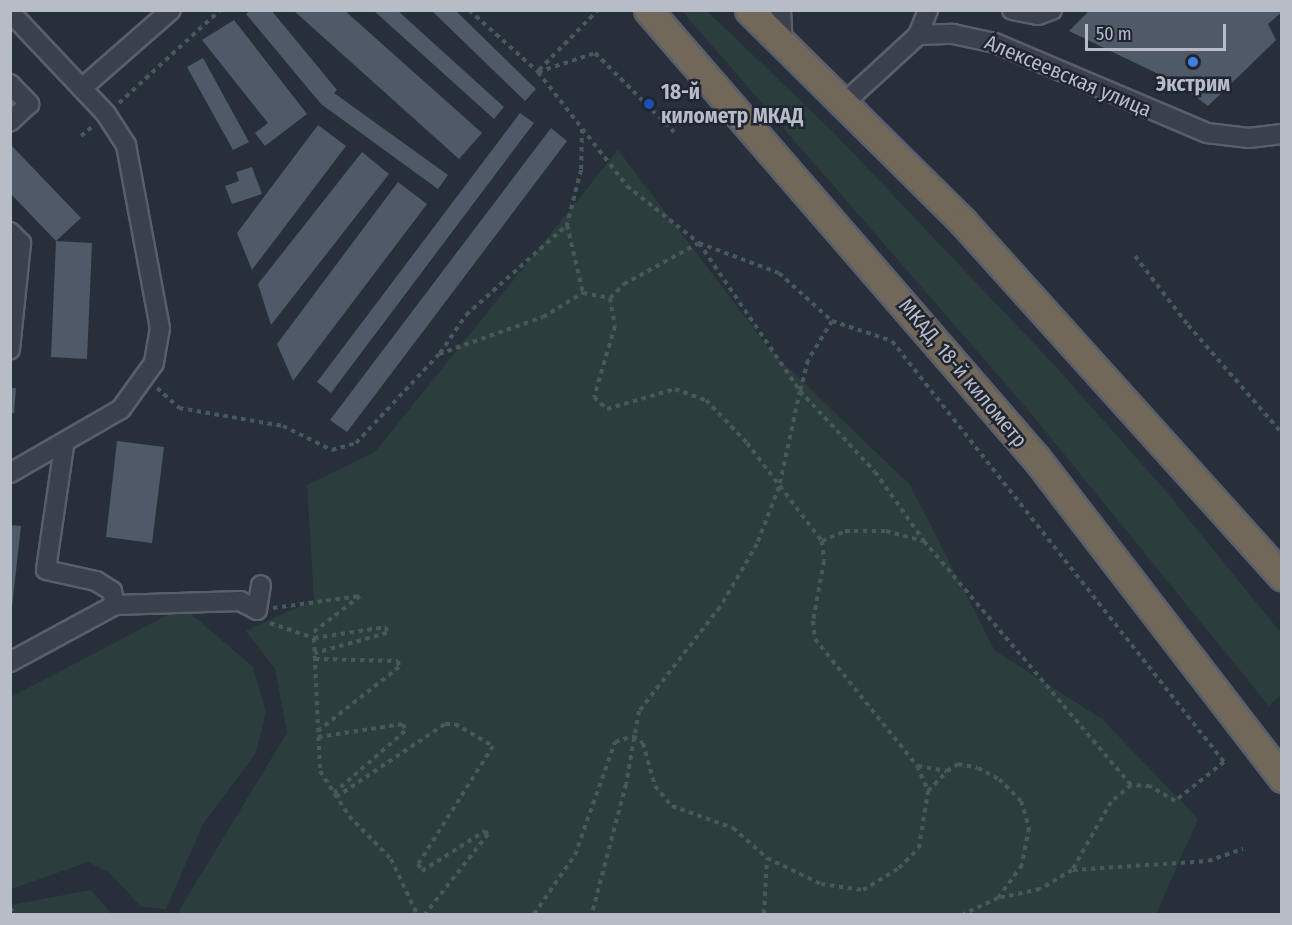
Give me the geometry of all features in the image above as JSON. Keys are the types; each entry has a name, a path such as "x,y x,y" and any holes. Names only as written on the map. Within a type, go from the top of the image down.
{"highway":[{"name":"МКАД, 18-й километр","path":"648,10 1036,458 1281,778"},
{"path":"749,10 842,105 963,222 1076,343 1281,576"}],"street":[{"path":"82,88 171,10"},
{"path":"781,10 783,45"},
{"path":"842,105 918,35 928,10"},
{"path":"1012,10 1038,15 1052,10"},
{"path":"10,12 106,114 132,164 158,309 159,347 147,379 121,410 64,446 10,473"},
{"name":"Алексеевская улица","path":"918,35 980,38 1207,133 1249,138 1281,134"},
{"path":"10,84 29,104 10,122"},
{"path":"10,232 21,243 10,349"},
{"path":"64,446 46,570 96,581 112,591 116,605"},
{"path":"258,615 261,585"},
{"path":"10,662 116,605 240,601 258,615"}],"path":[{"path":"81,136 220,10"},
{"path":"470,10 538,72 627,186 699,243 800,391 875,472 924,541 1131,785"},
{"path":"538,72 598,10"},
{"path":"538,72 595,53 674,132"},
{"path":"582,129 581,170 567,225 583,293"},
{"path":"147,379 179,408 283,426 332,450 356,443 439,354 466,315 567,225"},
{"path":"610,298 624,284 699,243 779,273 832,321 892,341 1224,762 1175,801 1150,786 1131,785 1111,802 1072,870 1040,890 998,898 963,915"},
{"path":"1135,256 1188,325 1281,433"},
{"path":"439,354 543,317 583,293 610,298"},
{"path":"610,298 615,326 594,397 607,409 675,389 706,400 747,443 822,541 824,561 813,621 815,639 917,766 928,791 919,848 899,868 863,890 821,884 767,858 733,828 672,806 656,786 643,743 633,736"},
{"path":"592,915 626,784 639,711 652,689 720,607 747,562 779,487 808,360 832,321"},
{"path":"822,541 845,531 886,531 924,541"},
{"path":"258,615 360,596 313,636"},
{"path":"258,615 313,636 386,627 387,633 315,653"},
{"path":"313,636 320,771 335,795 391,859 417,915"},
{"path":"315,659 398,661 399,667 318,730"},
{"path":"318,736 403,724 405,731 335,795"},
{"path":"335,795 445,724 455,724 493,746 418,864 422,871 485,831 488,834 425,915"},
{"path":"534,915 575,855 615,742 633,736"},
{"path":"928,791 947,771 958,764 978,768 999,779 1021,801 1029,828 1022,865 998,898"},
{"path":"917,766 947,771"},
{"path":"1072,870 1208,861 1243,849"},
{"path":"764,915 767,858"},
{"path":"10,908 15,915"}],"shaded area":[{"path":"682,11 707,11 835,134 1058,369 1169,495 1281,633 1281,695 1269,706 1029,411"},
{"path":"618,150 770,350 910,485 995,651 1102,719 1198,819 1156,914 177,914 287,733 275,669 246,631 314,600 307,485 375,452"},
{"path":"183,607 253,667 266,712 256,753 203,824 166,909 141,907 109,872 88,862 11,889 11,697"},
{"path":"91,890 112,914 11,914 11,905"}],"building":[{"path":"251,10 271,10 337,90 334,93 448,175 438,189 321,104 246,14"},
{"path":"293,10 344,10 482,133 459,159"},
{"path":"373,10 397,10 504,107 494,119"},
{"path":"431,10 455,10 536,89 525,101"},
{"name":"Экстрим","path":"1090,10 1282,10 1282,12 1268,24 1276,40 1208,106 1179,84 1069,31"},
{"path":"234,20 307,114 265,146 255,133 268,123 202,40"},
{"path":"203,58 249,142 233,150 187,67"},
{"path":"520,113 534,123 331,393 317,382"},
{"path":"318,125 346,146 252,270 237,233"},
{"path":"551,128 567,141 347,432 330,420"},
{"path":"10,144 81,218 56,241 10,193"},
{"path":"362,152 389,174 271,325 258,284"},
{"path":"252,167 262,194 232,204 225,186 239,181 236,172"},
{"path":"398,182 427,204 293,381 277,344"},
{"path":"56,241 92,243 87,359 51,357"},
{"path":"10,388 16,388 14,413 10,413"},
{"path":"117,441 164,447 152,543 106,537"},
{"path":"10,525 21,526 12,607 10,607"}],"place":[{"name":"Экстрим","path":"1193,62"},
{"name":"18-й километр МКАД","path":"649,104"}]}
